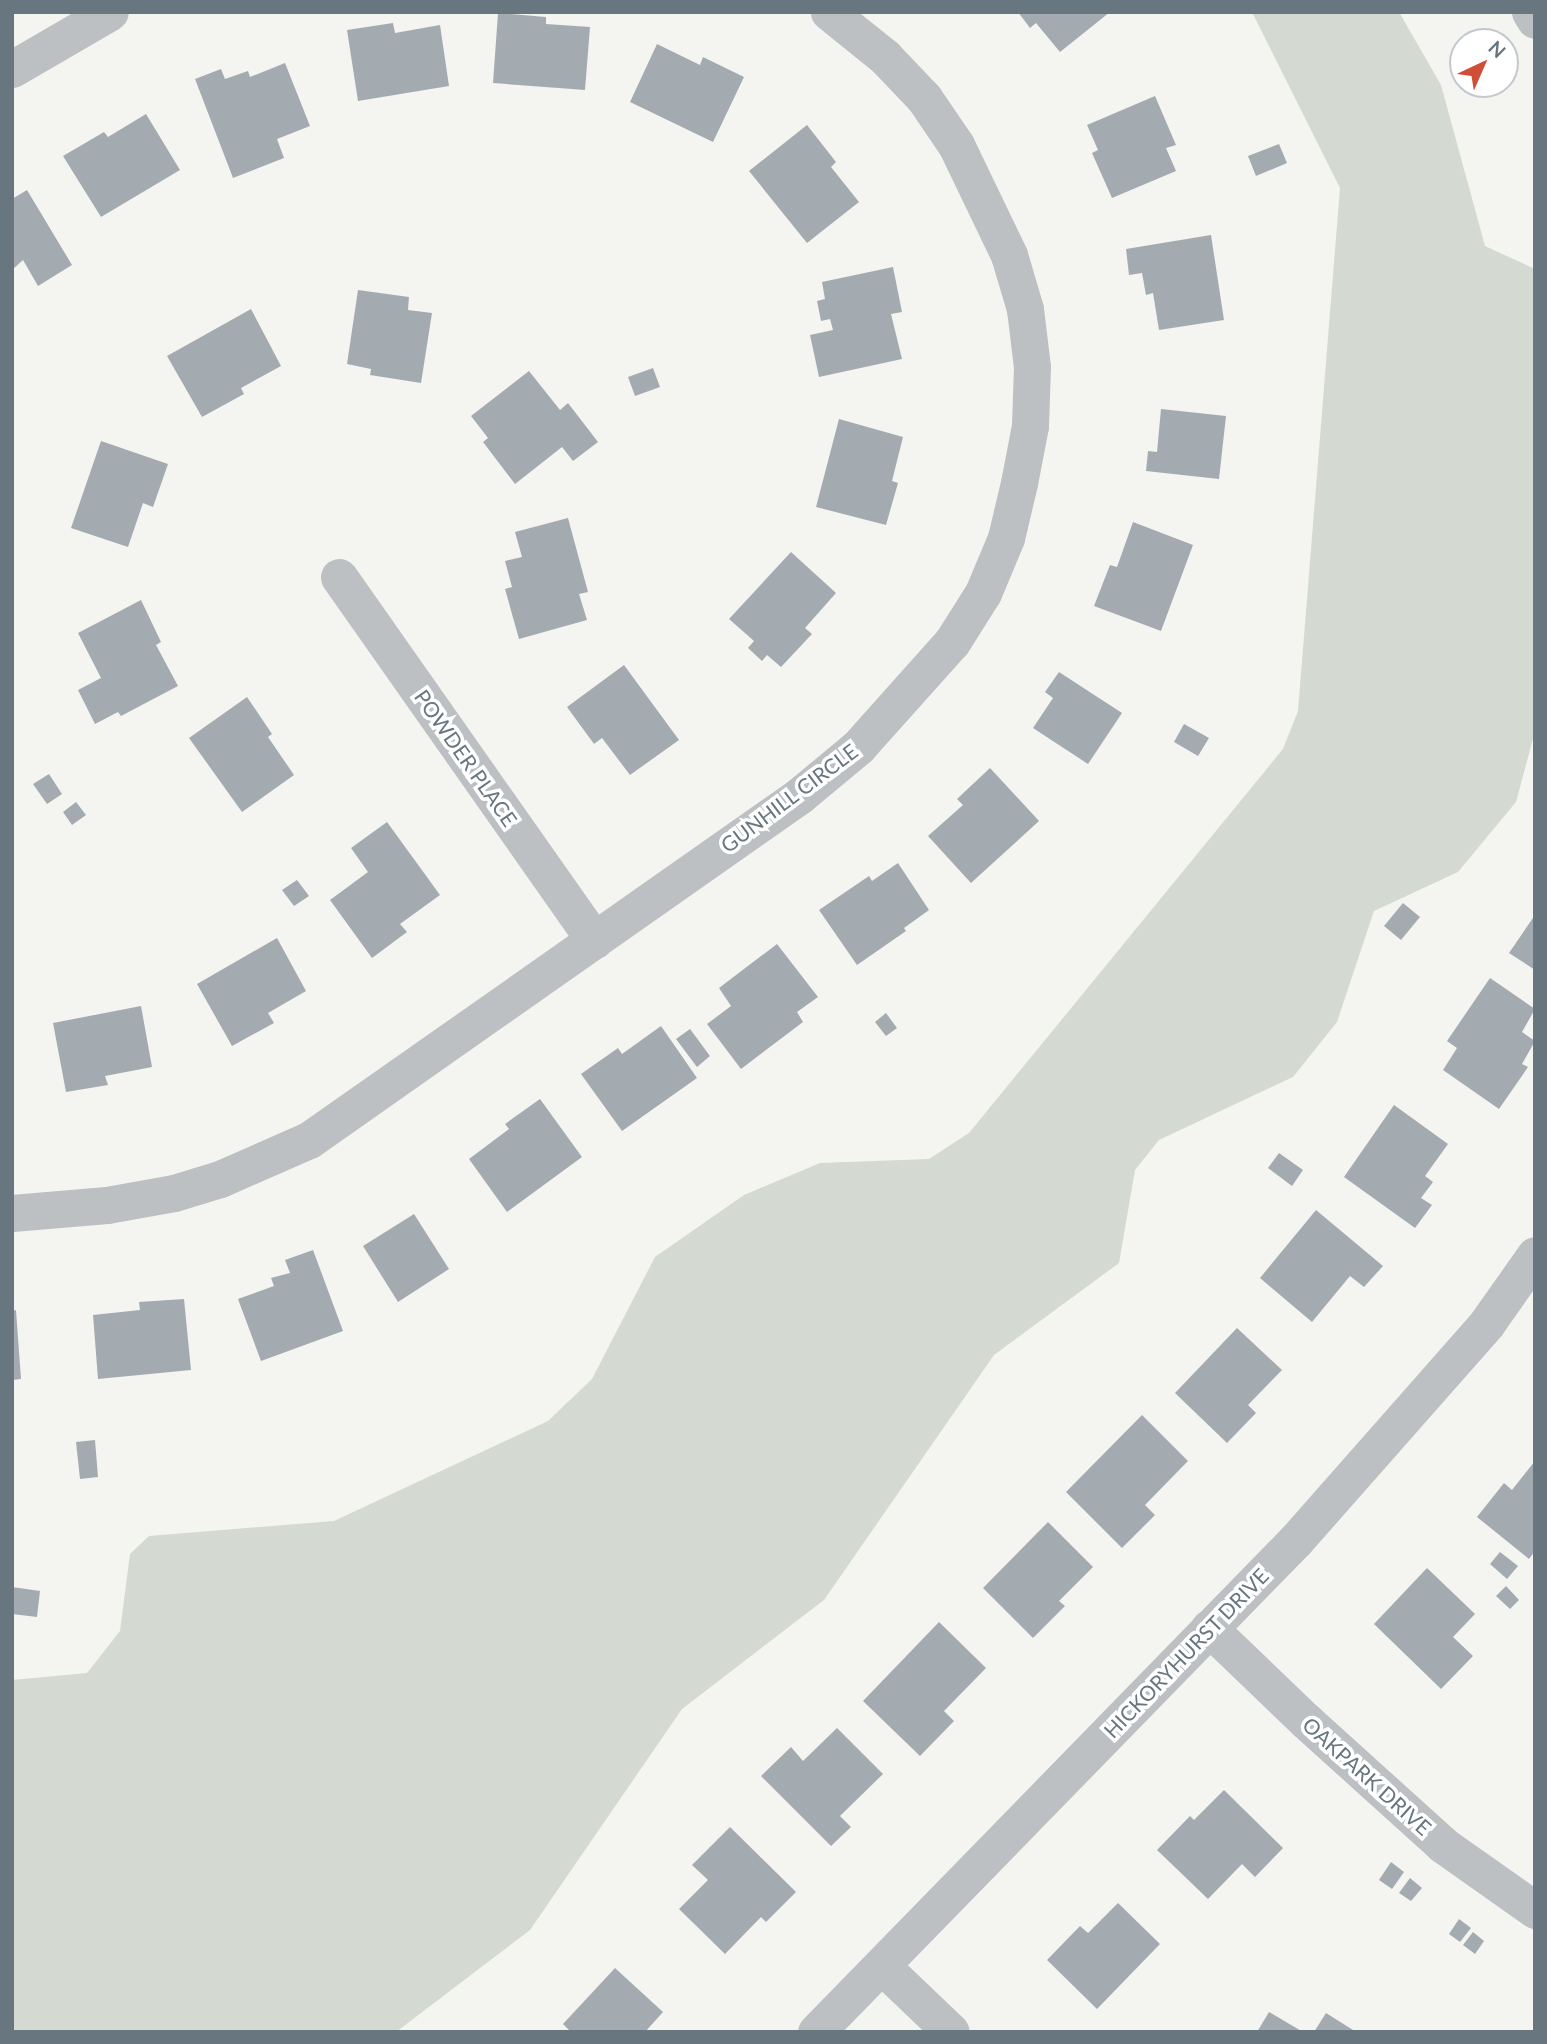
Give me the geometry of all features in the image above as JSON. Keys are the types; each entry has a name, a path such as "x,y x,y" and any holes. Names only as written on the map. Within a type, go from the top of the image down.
{"street":[{"path":"12,69 110,12"},
{"name":"GUNHILL CIRCLE","path":"12,1213 107,1205 174,1193 259,1164 309,1140 799,796 858,747 952,642 983,593 1008,527 1030,426 1032,367 1025,309 1009,255 956,145 924,98 885,57 829,12"},
{"path":"1530,12 1535,20"},
{"name":"POWDER PLACE","path":"339,577 594,940"},
{"name":"HICKORYHURST DRIVE","path":"816,2032 1296,1540 1487,1323 1535,1255"},
{"name":"OAKPARK DRIVE","path":"1209,1628 1306,1721 1443,1845 1535,1910"},
{"path":"882,1966 951,2032"}],"shaded area":[{"path":"1252,12 1399,12 1441,85 1485,246 1535,269 1535,731 1516,802 1458,872 1374,911 1337,1022 1293,1077 1159,1140 1135,1170 1119,1263 994,1355 824,1600 682,1709 530,1930 396,2032 12,2032 12,1680 87,1673 120,1631 130,1554 149,1536 334,1521 548,1421 592,1379 655,1257 744,1195 820,1163 929,1159 969,1133 1283,749 1298,711 1340,188"}],"building":[{"path":"1018,12 1110,12 1060,52 1036,23 1030,28"},
{"path":"498,13 546,17 546,24 590,27 585,90 493,83"},
{"path":"393,23 395,33 440,25 449,86 358,101 347,30"},
{"path":"657,44 700,65 703,57 744,77 713,142 630,102"},
{"path":"285,63 310,126 277,139 284,158 233,178 195,79 221,69 225,79 248,71 250,77"},
{"path":"1155,96 1176,145 1166,148 1176,171 1112,198 1092,153 1098,150 1087,125"},
{"path":"146,114 180,170 101,217 63,156 104,132 108,137"},
{"path":"807,125 836,162 831,167 859,202 807,243 749,171"},
{"path":"1279,144 1287,163 1256,176 1248,156"},
{"path":"27,190 72,265 38,286 23,260 12,270 12,199"},
{"path":"1211,235 1224,320 1159,330 1153,293 1146,295 1142,273 1129,275 1126,249"},
{"path":"893,267 902,312 891,314 902,359 819,377 810,335 833,330 830,319 821,321 817,301 825,299 822,282"},
{"path":"358,290 409,297 408,310 432,313 421,383 370,375 371,369 347,364"},
{"path":"251,309 281,366 241,388 244,394 202,417 167,356"},
{"path":"653,368 660,387 635,396 628,377"},
{"path":"529,371 560,410 568,403 598,442 573,461 562,447 515,484 483,442 488,438 471,416"},
{"path":"1161,409 1226,416 1219,479 1146,471 1148,451 1157,452"},
{"path":"839,419 903,437 892,481 898,483 886,525 816,507"},
{"path":"101,441 168,464 153,507 143,503 128,547 71,528"},
{"path":"568,518 588,592 579,594 587,620 519,639 505,589 512,587 505,561 522,557 515,532"},
{"path":"1133,522 1193,545 1161,631 1094,606 1110,565 1117,567"},
{"path":"791,552 836,593 805,628 812,634 781,667 767,655 762,661 748,648 754,641 729,619"},
{"path":"141,600 161,642 156,645 178,686 121,716 118,712 95,724 78,690 101,678 78,633"},
{"path":"624,665 679,740 630,775 602,738 594,744 567,707"},
{"path":"1059,672 1122,713 1088,764 1033,728 1053,698 1045,692"},
{"path":"247,697 272,734 268,737 294,775 242,812 189,738"},
{"path":"1184,724 1209,738 1198,756 1174,742"},
{"path":"990,768 1039,821 971,883 928,836 963,805 957,799"},
{"path":"49,774 62,794 47,804 33,784"},
{"path":"76,802 86,815 72,825 63,812"},
{"path":"387,822 440,895 400,924 407,932 372,958 330,900 368,872 351,848"},
{"path":"898,863 929,910 904,928 906,931 857,965 819,910 869,876 872,881"},
{"path":"297,880 309,896 294,906 282,890"},
{"path":"1403,903 1420,917 1401,940 1384,926"},
{"path":"1535,915 1535,970 1509,953"},
{"path":"277,938 306,991 268,1013 274,1023 232,1046 197,984"},
{"path":"777,944 818,997 797,1012 803,1022 741,1069 707,1024 731,1006 719,988"},
{"path":"1490,978 1535,1009 1522,1032 1535,1041 1522,1064 1528,1067 1499,1109 1443,1070 1457,1048 1447,1041"},
{"path":"141,1006 152,1067 105,1076 108,1085 66,1092 53,1023"},
{"path":"886,1013 897,1028 886,1036 875,1022"},
{"path":"661,1026 697,1078 622,1131 581,1074 618,1048 622,1054"},
{"path":"690,1029 710,1056 697,1067 676,1039"},
{"path":"540,1099 582,1157 507,1212 469,1159 509,1129 505,1124"},
{"path":"1394,1105 1448,1144 1425,1176 1433,1182 1421,1198 1432,1205 1415,1228 1344,1177"},
{"path":"1279,1153 1303,1170 1292,1186 1268,1168"},
{"path":"1316,1210 1383,1266 1364,1287 1350,1276 1312,1322 1260,1278"},
{"path":"414,1214 449,1269 398,1302 363,1246"},
{"path":"313,1250 343,1331 261,1361 238,1299 274,1286 271,1278 290,1273 285,1260"},
{"path":"184,1299 191,1370 98,1379 93,1315 140,1310 139,1302"},
{"path":"16,1310 21,1379 12,1380 12,1311"},
{"path":"1237,1328 1282,1370 1248,1405 1256,1413 1227,1443 1175,1393"},
{"path":"1142,1415 1188,1461 1145,1505 1155,1515 1122,1548 1066,1492"},
{"path":"95,1440 98,1477 80,1479 76,1442"},
{"path":"1535,1461 1535,1551 1529,1559 1477,1517 1504,1483 1512,1490"},
{"path":"1048,1522 1093,1567 1059,1601 1065,1606 1033,1638 983,1588"},
{"path":"1500,1552 1518,1566 1507,1579 1490,1564"},
{"path":"1427,1568 1475,1614 1453,1637 1473,1656 1441,1689 1374,1624"},
{"path":"1506,1586 1519,1600 1510,1609 1496,1596"},
{"path":"12,1587 40,1591 37,1617 12,1614"},
{"path":"939,1622 986,1668 944,1711 954,1721 920,1756 863,1701"},
{"path":"837,1728 883,1774 840,1816 851,1827 831,1846 761,1776 791,1747 803,1761"},
{"path":"1224,1790 1283,1848 1255,1877 1242,1864 1208,1899 1157,1850 1190,1816 1194,1820"},
{"path":"730,1827 796,1892 766,1922 761,1917 725,1954 679,1909 708,1880 692,1865"},
{"path":"1391,1862 1404,1872 1392,1889 1379,1880"},
{"path":"1410,1878 1422,1888 1411,1901 1399,1893"},
{"path":"1118,1903 1160,1944 1097,2009 1047,1960 1080,1926 1088,1933"},
{"path":"1459,1919 1471,1928 1460,1942 1449,1934"},
{"path":"1473,1932 1484,1941 1475,1954 1463,1945"},
{"path":"615,1968 663,2012 645,2032 571,2032 563,2024"},
{"path":"1269,2012 1303,2032 1257,2032"},
{"path":"1326,2013 1353,2030 1352,2032 1314,2032"}]}
